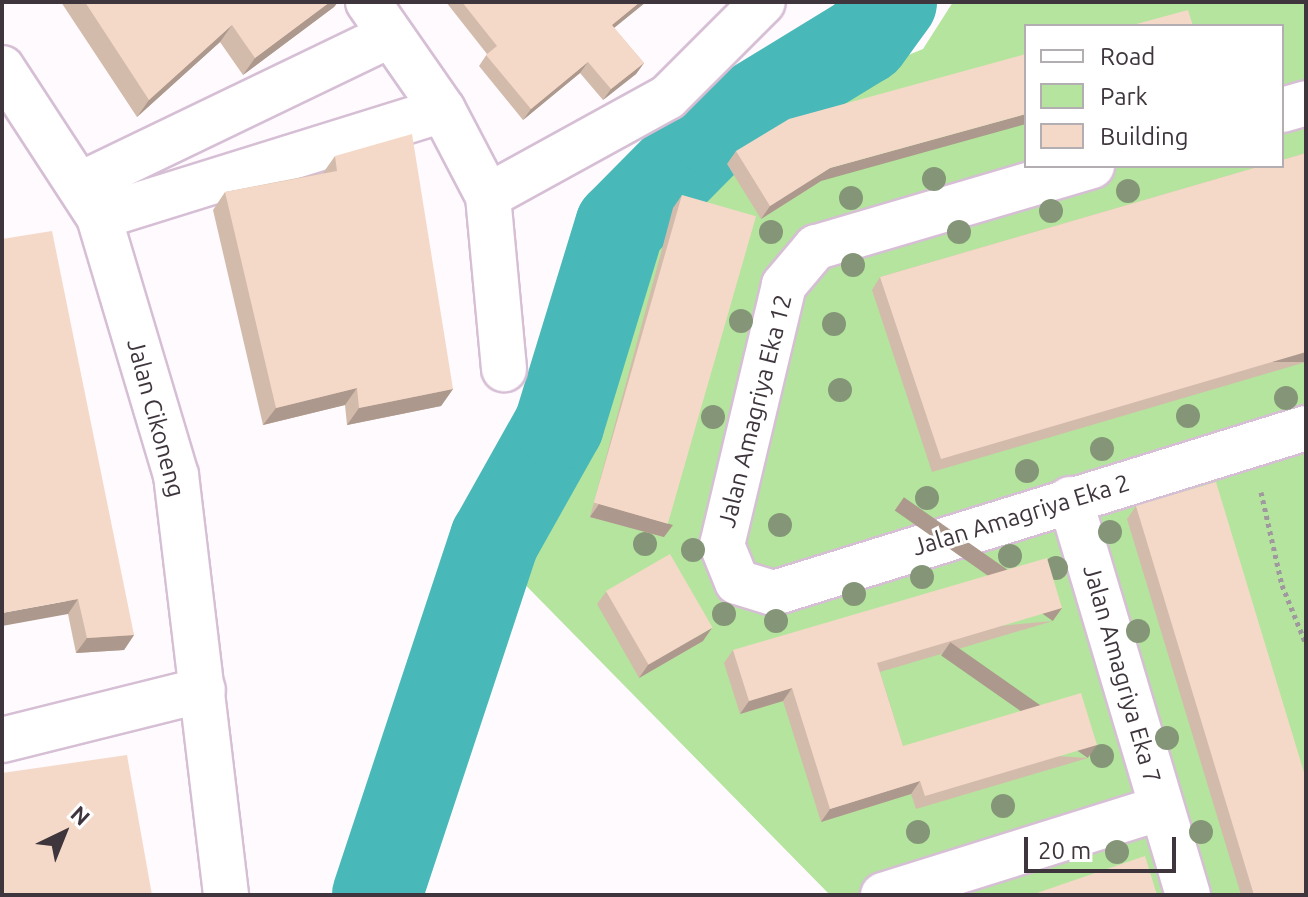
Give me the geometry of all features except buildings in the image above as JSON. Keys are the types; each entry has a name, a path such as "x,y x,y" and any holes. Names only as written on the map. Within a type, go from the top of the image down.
{"street":[{"path":"488,196 668,97 763,2"},
{"path":"90,200 379,18 443,110 488,196 504,369"},
{"name":"Jalan Cikoneng","path":"2,68 90,200 176,475 226,895"},
{"path":"1284,109 1306,103"},
{"path":"90,200 443,110"},
{"name":"Jalan Amagriya Eka 12","path":"737,582 722,545 784,285 816,247 1085,168"},
{"name":"Jalan Amagriya Eka 2","path":"737,582 774,593 1306,428"},
{"name":"Jalan Amagriya Eka 7","path":"1070,499 1188,895"},
{"path":"2,740 203,690"},
{"path":"883,895 1161,808"}],"path":[{"path":"1248,446 1282,585 1306,644"}],"green space":[{"path":"953,2 1306,2 1306,895 830,895 501,560 574,453 643,197 789,104 923,49"}],"waterway":[{"path":"377,895 495,539 559,425 620,226 714,131 865,39 892,2"}]}
